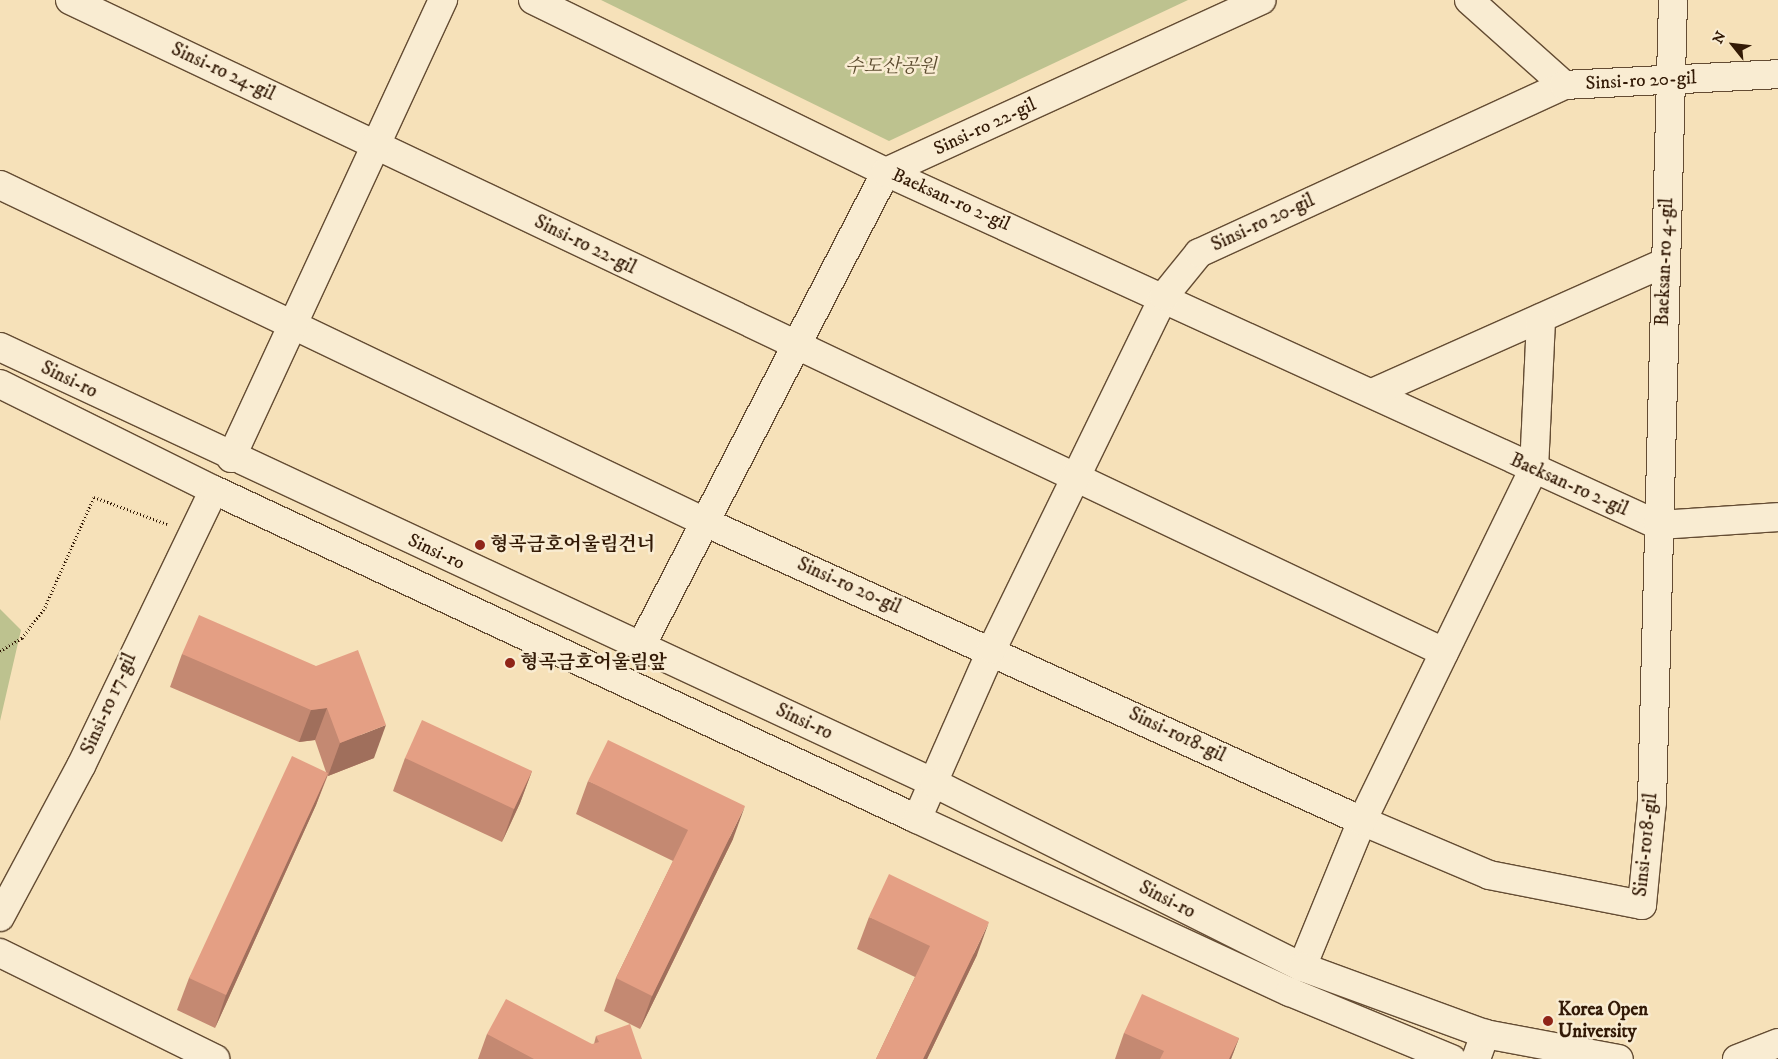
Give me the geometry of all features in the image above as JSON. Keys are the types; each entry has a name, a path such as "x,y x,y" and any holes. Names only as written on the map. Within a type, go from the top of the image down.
{"street":[{"name":"Sinsi-ro 24-gil","path":"70,0 376,144"},
{"path":"231,458 443,0"},
{"name":"Baeksan-ro 2-gil","path":"533,0 886,172 1164,296 1658,525 1778,517"},
{"name":"Sinsi-ro 22-gil","path":"886,172 1262,0"},
{"name":"Sinsi-ro 20-gil","path":"1470,0 1564,85"},
{"name":"Baeksan-ro 4-gil","path":"1658,525 1664,262 1673,0"},
{"name":"Sinsi-ro 20-gil","path":"917,819 992,650 1164,296 1199,253 1564,85 1778,74"},
{"name":"Sinsi-ro 22-gil","path":"376,144 794,345"},
{"path":"642,646 707,524 794,345 886,172"},
{"path":"0,185 707,524"},
{"path":"1372,393 1664,262"},
{"path":"1302,967 1362,821 1534,469 1540,318"},
{"path":"794,345 1075,480 1444,652"},
{"name":"Sinsi-ro","path":"0,347 231,458 642,646 934,783 1302,967 1480,1047 1619,1059"},
{"name":"Sinsi-ro","path":"0,384 214,490 917,819 1298,996 1452,1059"},
{"name":"Sinsi-ro 17-gil","path":"0,917 81,766 191,532 214,490"},
{"name":"Sinsi-ro 20-gil","path":"707,524 992,650"},
{"name":"Sinsi-ro18-gil","path":"992,650 1362,821 1489,875 1642,905 1652,802 1658,525"},
{"path":"0,953 215,1059"},
{"path":"1737,1059 1778,1043"}],"path":[{"path":"0,651 22,638 45,607 94,497 191,532"}],"green space":[{"name":"수도산공원","path":"601,0 1188,0 889,141"},
{"path":"0,609 21,630 0,721"}],"building":[{"path":"199,615 316,666 358,650 386,725 340,743 327,708 311,710 182,654"},
{"path":"422,720 532,771 514,809 405,758"},
{"path":"608,740 745,806 652,996 616,978 688,830 588,781"},
{"path":"292,756 328,773 226,995 189,978"},
{"path":"889,874 989,922 923,1059 876,1059 930,946 869,917"},
{"path":"1142,994 1239,1038 1229,1059 1160,1059 1164,1051 1124,1033"},
{"path":"506,999 592,1044 599,1042 596,1036 630,1024 642,1059 534,1059 487,1034"}],"place":[{"name":"형곡금호어울림건너","path":"480,545"},
{"name":"형곡금호어울림앞","path":"510,663"},
{"name":"Korea Open University","path":"1548,1021"}]}
